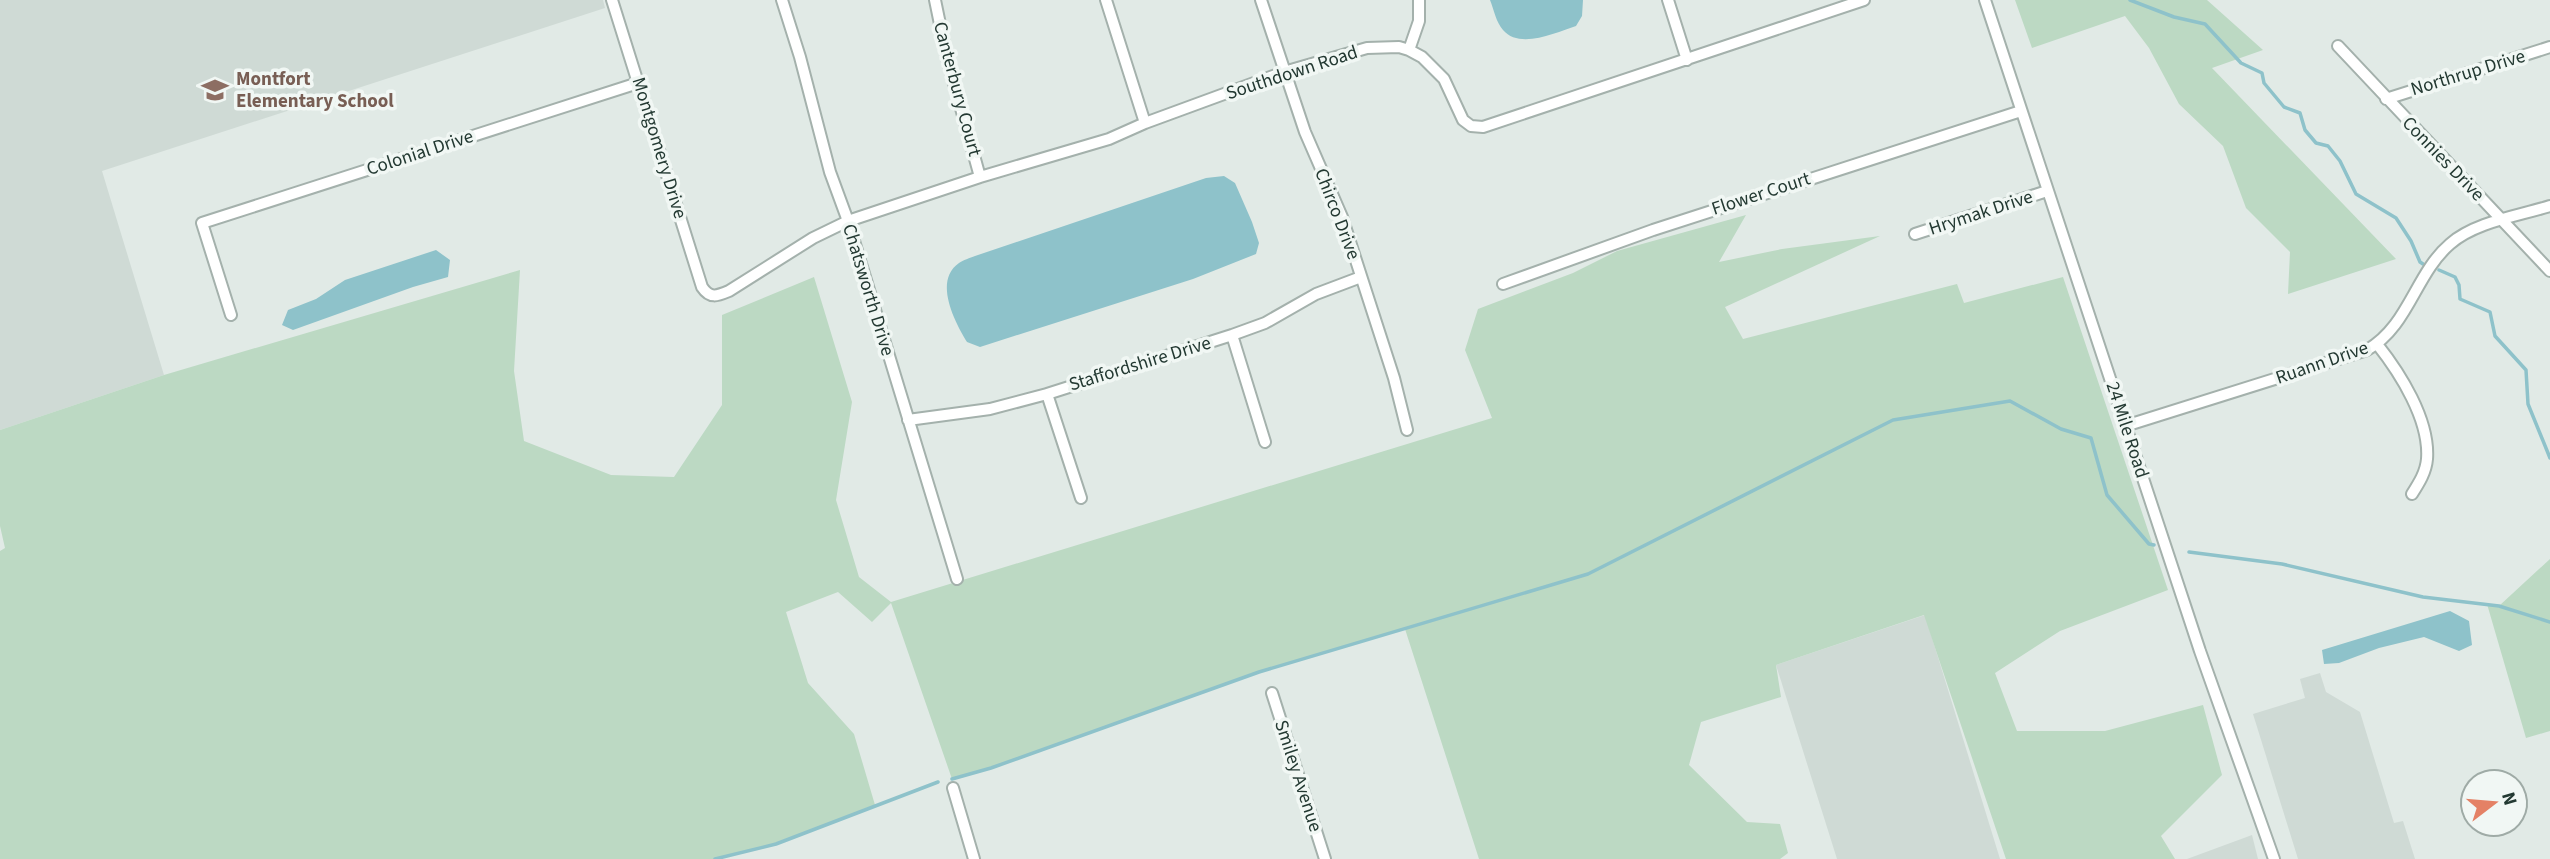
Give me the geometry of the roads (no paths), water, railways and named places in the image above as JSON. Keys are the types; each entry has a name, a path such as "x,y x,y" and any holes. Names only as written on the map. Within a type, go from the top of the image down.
{"street":[{"name":"Montgomery Drive","path":"612,0 702,287 709,295"},
{"name":"Chatsworth Drive","path":"782,0 830,172 848,221 957,579"},
{"name":"Canterbury Court","path":"935,0 947,58 981,177"},
{"path":"1106,0 1145,123"},
{"name":"Chirco Drive","path":"1261,0 1317,163 1342,217 1394,378 1407,430"},
{"path":"1419,0 1419,21 1409,50 1440,73 1463,120 1476,127 1502,122 1864,0"},
{"path":"1668,0 1687,60"},
{"name":"24 Mile Road","path":"1984,0 2200,651 2274,859"},
{"name":"Connies Drive","path":"2338,46 2385,99 2550,271"},
{"name":"Northrup Drive","path":"2385,99 2550,47"},
{"name":"Southdown Road","path":"709,295 729,291 804,242 848,221 981,177 1109,139 1284,72 1367,48 1409,50"},
{"name":"Colonial Drive","path":"231,315 202,223 638,83"},
{"name":"Flower Court","path":"1503,284 1653,229 2021,111"},
{"name":"Hrymak Drive","path":"1915,234 2047,191"},
{"name":"Ruann Drive","path":"2125,426 2357,354 2377,344 2407,309 2433,262 2465,232 2550,205"},
{"name":"Staffordshire Drive","path":"908,420 990,408 1046,394 1265,323 1316,294 1361,277"},
{"path":"1232,335 1265,442"},
{"path":"2377,344 2412,396 2423,430 2428,458 2423,477 2412,494"},
{"path":"1046,394 1080,498"},
{"name":"Smiley Avenue","path":"1272,692 1325,859"},
{"path":"953,788 974,859"}],"water":[{"path":"1490,0 1583,0 1582,16 1576,26 1539,38 1519,39 1503,30"},
{"path":"1224,176 1235,183 1252,222 1259,243 1256,254 1193,279 980,347 967,342 952,313 947,291 951,271 961,262 1206,178"},
{"path":"436,250 450,260 448,277 293,330 282,325 288,310 316,299 345,280"},
{"path":"2450,611 2469,621 2472,645 2459,651 2424,637 2379,648 2339,663 2324,664 2322,650"}],"waterway":[{"path":"2130,0 2174,17 2205,24 2241,63 2262,73 2264,83 2284,107 2300,113 2305,130 2316,143 2328,146 2340,161 2356,194 2396,218 2423,264"},
{"path":"2439,270 2455,277 2459,285 2460,299 2490,312 2495,336 2526,370 2528,404 2550,458"},
{"path":"952,779 991,768 1259,672 1588,574 1893,420 2010,401 2061,429 2091,438 2107,495 2149,544 2154,545"},
{"path":"2189,552 2282,564 2423,597 2499,606 2550,622"},
{"path":"715,859 776,844 938,782"}],"place":[{"name":"Montfort Elementary School","path":"215,90"}]}
